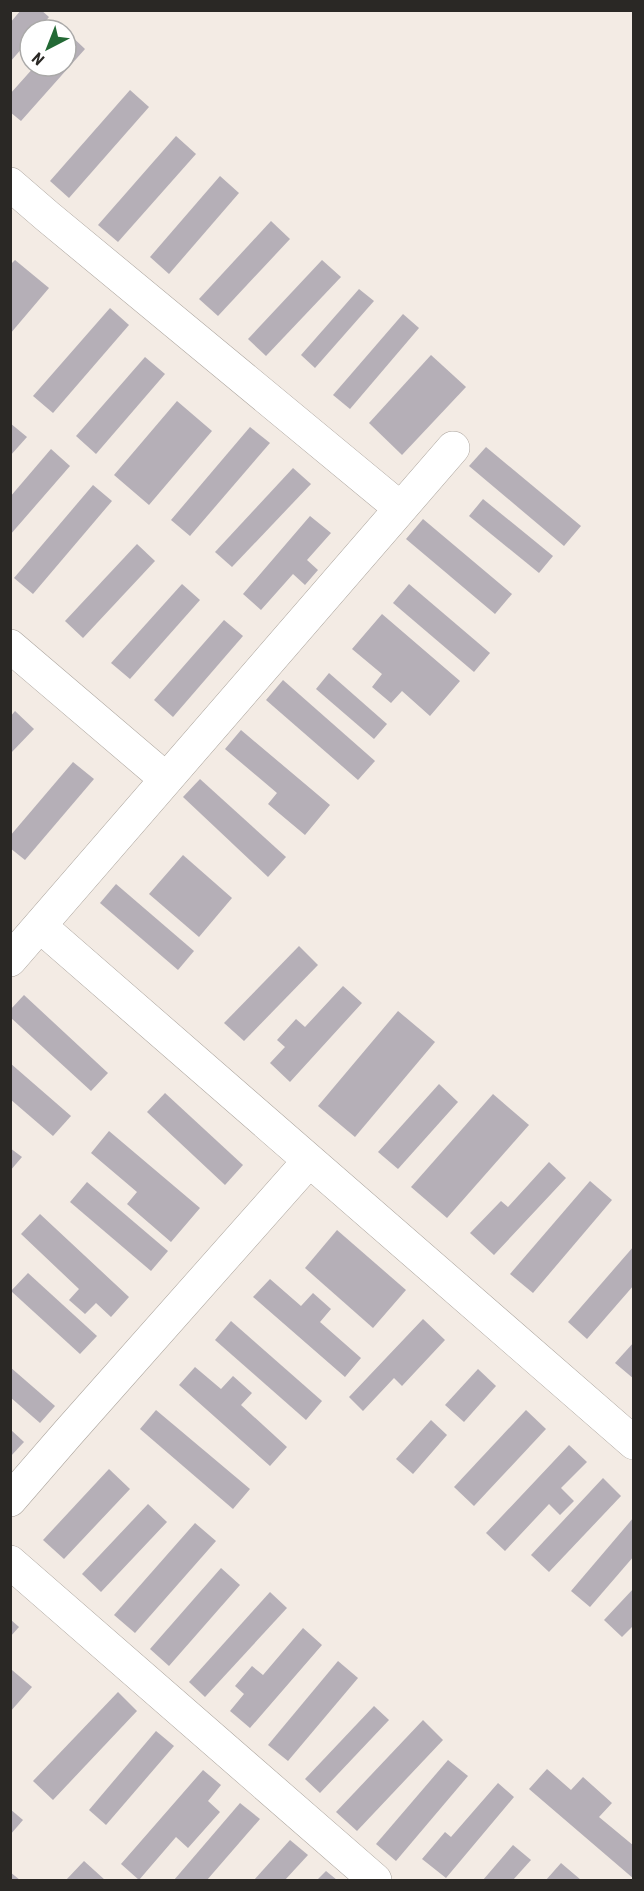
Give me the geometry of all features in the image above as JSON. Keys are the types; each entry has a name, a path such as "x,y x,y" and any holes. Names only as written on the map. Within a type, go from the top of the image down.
{"street":[{"path":"10,184 400,508"},
{"path":"10,960 453,448"},
{"path":"10,646 166,779"},
{"path":"40,926 633,1443"},
{"path":"10,1500 309,1161"},
{"path":"10,1562 375,1881"}],"building":[{"path":"21,10 41,10 49,17 18,18 18,53 10,62 10,23"},
{"path":"78,42 85,49 78,57"},
{"path":"24,78 59,78 21,121 10,112 10,94"},
{"path":"130,90 149,107 69,198 50,181"},
{"path":"176,136 196,154 118,242 98,225"},
{"path":"220,176 239,193 169,274 150,257"},
{"path":"271,221 290,239 218,316 199,299"},
{"path":"15,260 49,288 10,334 10,265"},
{"path":"322,260 341,277 266,356 248,339"},
{"path":"359,289 374,301 315,368 301,355"},
{"path":"110,308 129,325 53,413 33,396"},
{"path":"403,314 419,328 350,409 333,395"},
{"path":"431,355 466,387 402,455 369,423"},
{"path":"145,357 165,374 96,454 76,436"},
{"path":"177,401 212,431 149,505 114,475"},
{"path":"10,423 27,437 10,456"},
{"path":"250,427 270,443 190,536 171,520"},
{"path":"486,447 581,526 564,546 469,466"},
{"path":"51,449 70,466 10,535 10,497"},
{"path":"293,468 311,484 232,567 215,552"},
{"path":"93,485 112,501 33,594 14,578"},
{"path":"483,499 553,556 539,573 469,516"},
{"path":"310,516 331,533 307,560 318,570 305,585 293,574 261,610 243,594"},
{"path":"423,519 512,594 495,614 406,539"},
{"path":"137,544 155,561 83,638 65,621"},
{"path":"182,584 200,600 130,679 111,663"},
{"path":"409,584 490,653 474,672 393,603"},
{"path":"382,614 460,681 430,716 402,691 391,703 372,687 382,674 352,649"},
{"path":"224,620 243,636 173,717 154,700"},
{"path":"329,673 387,724 374,739 316,689"},
{"path":"283,680 375,761 358,780 266,700"},
{"path":"15,711 34,729 10,754 10,717"},
{"path":"241,730 330,805 305,835 268,804 277,793 225,749"},
{"path":"73,762 94,779 25,860 10,848 10,836"},
{"path":"200,779 286,857 268,877 183,797"},
{"path":"183,855 232,898 199,937 149,894"},
{"path":"116,884 194,951 178,970 100,903"},
{"path":"299,946 318,965 244,1041 224,1023"},
{"path":"343,986 362,1003 290,1082 270,1063 285,1047 277,1040 296,1019 305,1027"},
{"path":"24,995 108,1073 91,1091 10,1017 10,1010"},
{"path":"398,1011 435,1042 355,1137 318,1106"},
{"path":"10,1063 71,1116 53,1136 10,1099"},
{"path":"439,1084 458,1102 398,1169 378,1152"},
{"path":"165,1093 243,1165 225,1185 147,1112"},
{"path":"493,1094 529,1125 447,1218 411,1187"},
{"path":"109,1131 200,1208 171,1242 127,1204 137,1192 91,1153"},
{"path":"10,1148 22,1157 10,1171"},
{"path":"549,1162 566,1178 494,1255 470,1233 501,1201 508,1207"},
{"path":"590,1181 612,1200 533,1293 510,1274"},
{"path":"87,1182 168,1251 151,1271 70,1202"},
{"path":"40,1214 129,1297 111,1317 96,1303 85,1314 69,1300 79,1289 21,1234"},
{"path":"337,1230 406,1290 373,1328 305,1268"},
{"path":"634,1246 634,1285 587,1339 568,1322"},
{"path":"28,1273 97,1336 80,1354 11,1291"},
{"path":"270,1279 301,1306 313,1293 331,1309 320,1322 361,1358 345,1377 253,1297"},
{"path":"423,1319 445,1340 402,1386 394,1378 363,1411 349,1397"},
{"path":"231,1321 322,1401 306,1420 215,1340"},
{"path":"634,1342 634,1379 615,1363"},
{"path":"10,1367 55,1406 40,1423 10,1397"},
{"path":"195,1367 221,1389 233,1376 252,1393 241,1405 287,1447 270,1466 179,1385"},
{"path":"478,1369 496,1386 464,1422 445,1405"},
{"path":"156,1410 250,1489 233,1509 140,1429"},
{"path":"526,1410 546,1429 474,1506 454,1487"},
{"path":"431,1420 447,1435 413,1474 396,1459"},
{"path":"10,1429 24,1442 10,1457"},
{"path":"569,1445 587,1462 561,1488 574,1501 560,1515 549,1504 505,1551 486,1533"},
{"path":"109,1469 130,1489 64,1559 43,1540"},
{"path":"603,1478 621,1496 549,1572 531,1555"},
{"path":"148,1504 167,1522 101,1592 82,1574"},
{"path":"634,1517 634,1556 590,1607 571,1591"},
{"path":"195,1523 216,1541 135,1633 114,1615"},
{"path":"221,1568 240,1585 169,1666 150,1649"},
{"path":"634,1588 634,1625 622,1637 604,1620"},
{"path":"270,1592 287,1608 205,1697 189,1682"},
{"path":"10,1619 19,1627 10,1637"},
{"path":"303,1628 322,1645 250,1728 230,1711 244,1694 235,1686 252,1666 263,1675"},
{"path":"338,1661 358,1678 288,1761 268,1745"},
{"path":"12,1670 32,1687 10,1712 10,1672"},
{"path":"118,1692 137,1711 53,1800 33,1781"},
{"path":"374,1706 389,1720 320,1793 305,1779"},
{"path":"423,1720 443,1740 357,1831 336,1812"},
{"path":"156,1731 174,1746 106,1825 89,1810"},
{"path":"448,1760 468,1776 396,1861 376,1844"},
{"path":"547,1769 571,1790 583,1777 612,1803 599,1817 634,1846 634,1879 529,1789"},
{"path":"203,1770 221,1785 208,1801 220,1812 188,1848 176,1837 139,1880 121,1864"},
{"path":"498,1783 514,1797 446,1878 422,1859 445,1832 451,1837"},
{"path":"240,1803 260,1819 207,1880 174,1880"},
{"path":"10,1809 23,1820 10,1835"},
{"path":"290,1840 308,1855 285,1880 254,1880"},
{"path":"513,1845 531,1860 513,1880 483,1880"},
{"path":"84,1861 105,1880 66,1880"},
{"path":"561,1863 581,1880 546,1880"},
{"path":"326,1871 337,1880 317,1880"},
{"path":"10,1872 20,1880 10,1880"}]}
